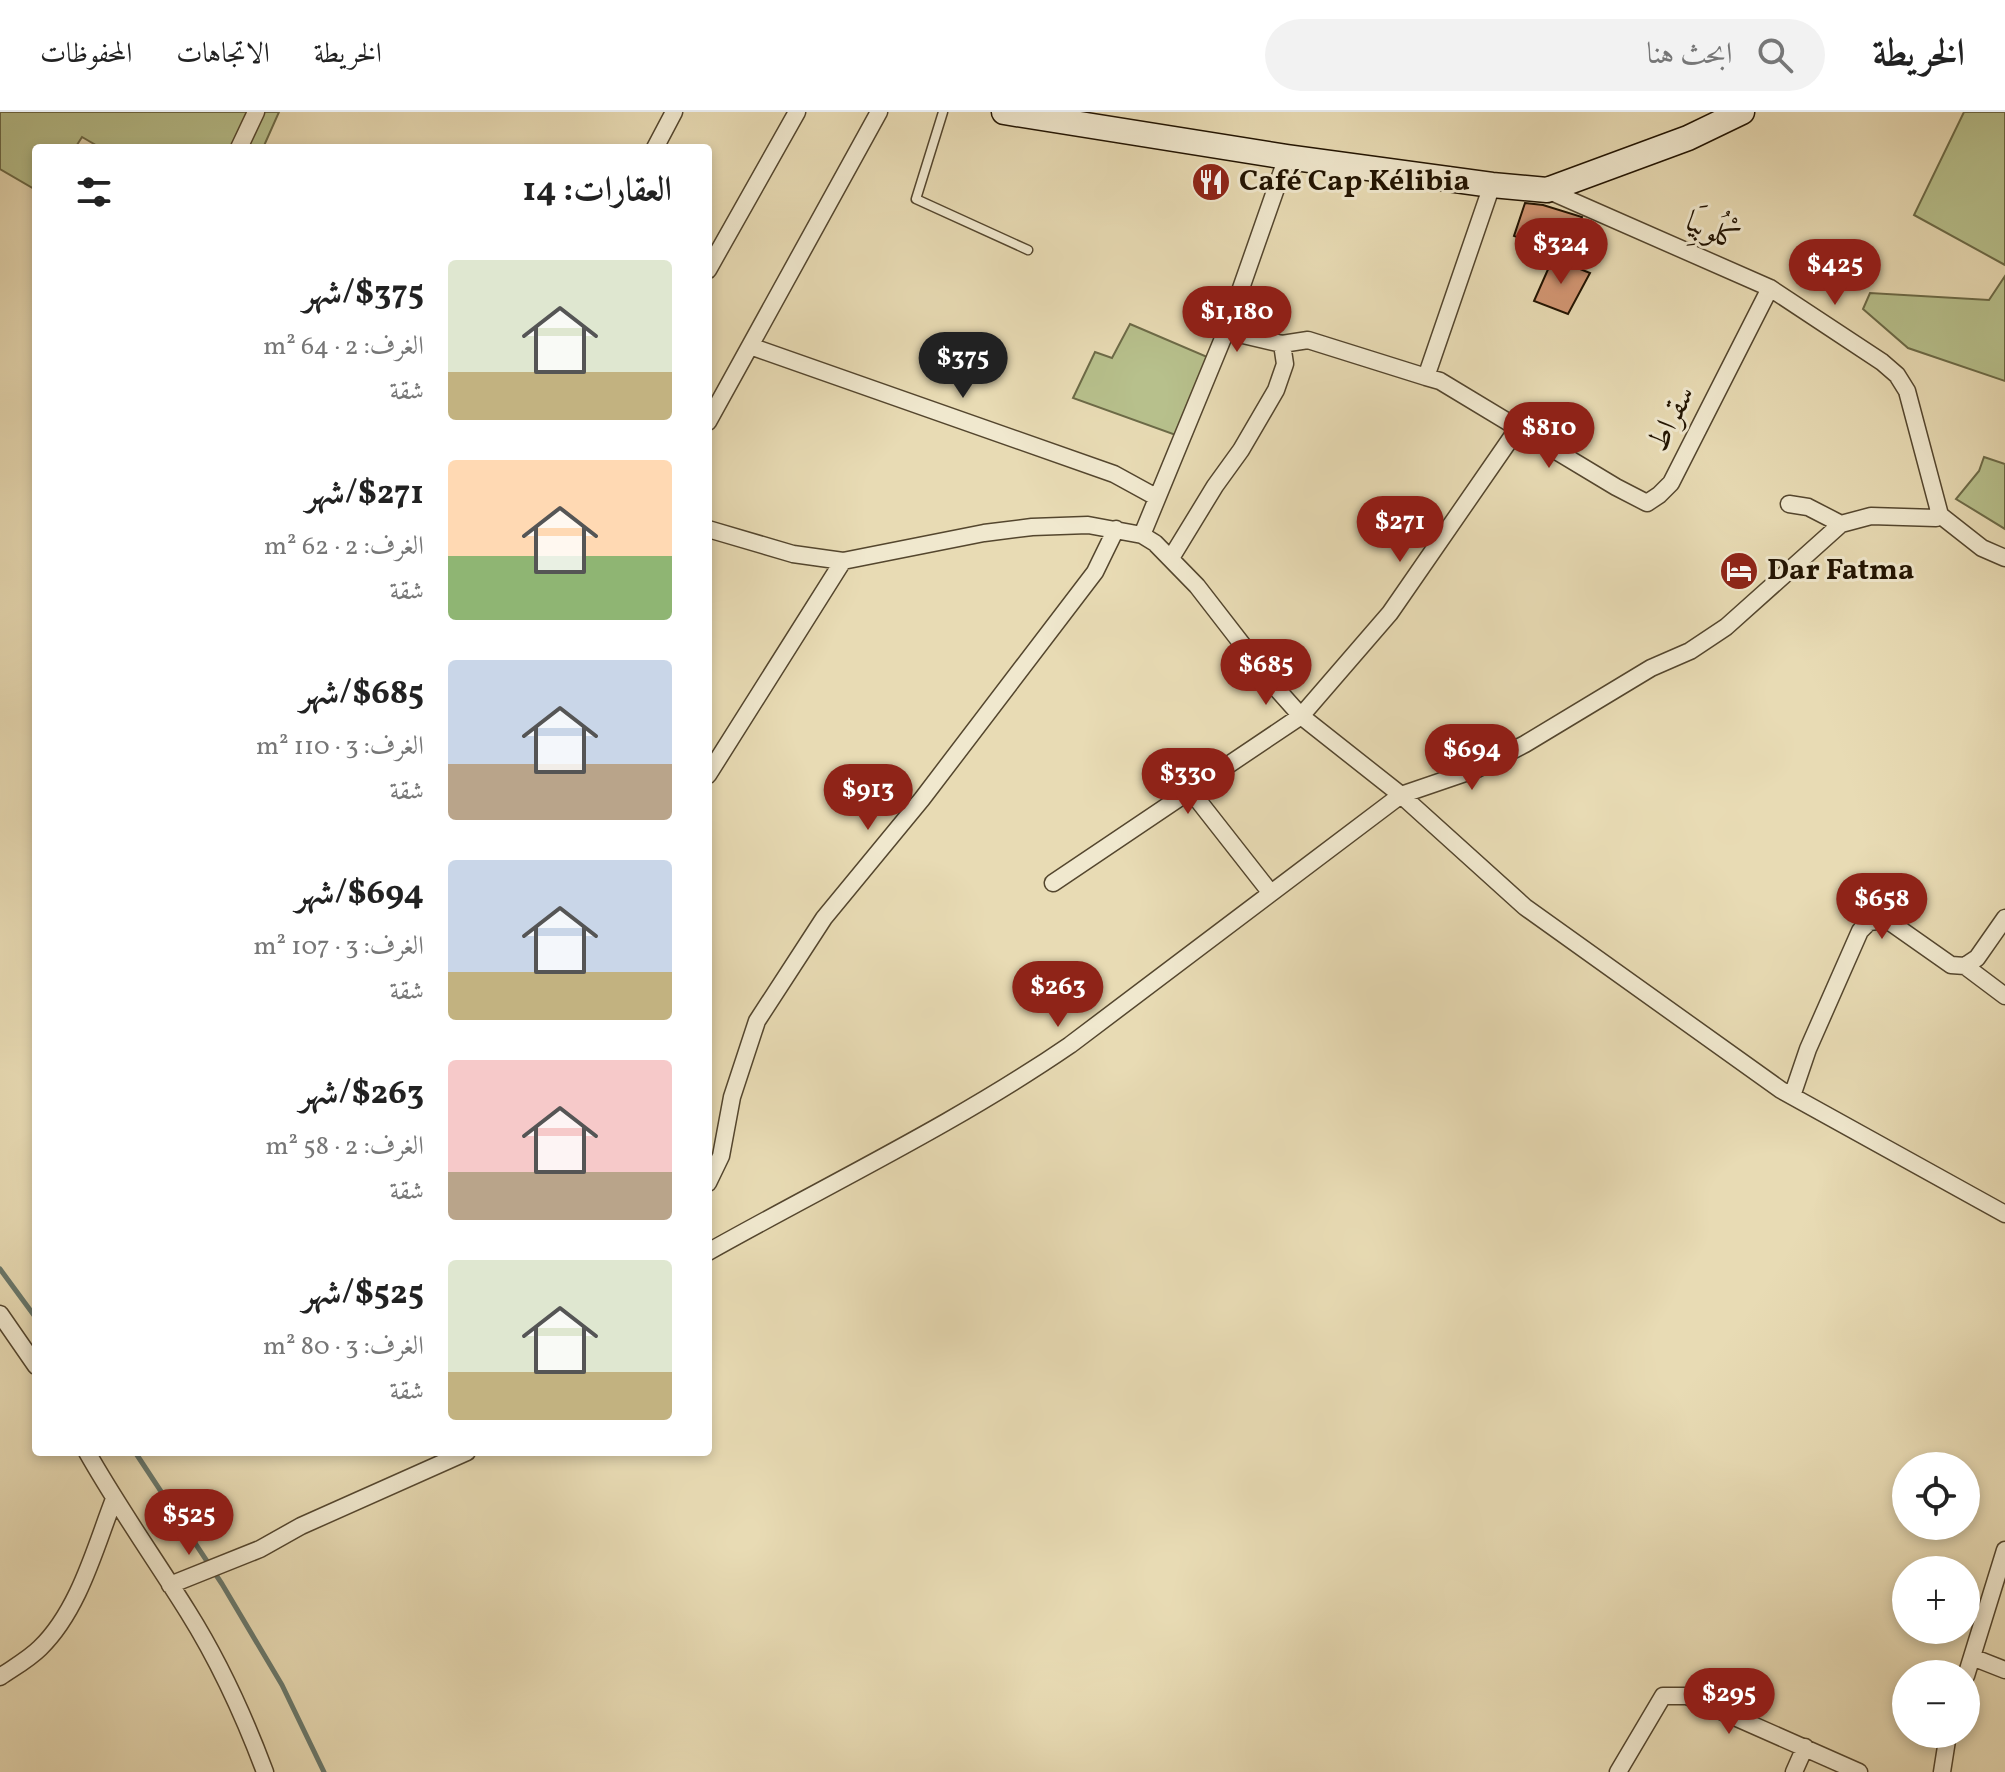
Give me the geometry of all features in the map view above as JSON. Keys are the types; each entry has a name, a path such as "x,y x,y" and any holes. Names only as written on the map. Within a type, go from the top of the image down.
{"street":[{"path":"241,144 256,112"},
{"path":"657,144 674,112"},
{"path":"712,263 797,112"},
{"path":"712,415 879,112"},
{"path":"1004,112 1118,121 1287,157 1547,190 1688,138 1742,112"},
{"path":"1142,535 1226,331 1287,157"},
{"path":"1426,377 1492,185"},
{"name":"كْلُوبِيَا","path":"1547,190 1770,288 1882,362 1897,375 1907,391 1940,515"},
{"name":"سقراط","path":"1226,331 1282,344 1308,340 1440,381 1647,503 1671,483 1770,288"},
{"path":"1171,558 1276,390 1285,364 1282,344"},
{"path":"750,346 1114,474 1156,497"},
{"path":"1053,883 1301,716 1390,613 1518,428"},
{"path":"1789,504 1808,507 1841,524"},
{"path":"712,1250 894,1153 934,1126 1025,1076 1401,795 1477,769 1525,744 1651,668 1690,651 1748,610 1841,524 1871,516 1936,518 1940,515 1982,548 2005,558"},
{"path":"712,530 793,554 843,561 984,533 1032,527 1088,525 1142,535 1171,558 1301,716 1401,795 1525,907 1792,1096 2005,1214"},
{"path":"712,1175 721,1156 732,1097 757,1021 824,918 922,799 1095,572 1116,529"},
{"path":"712,769 843,561"},
{"path":"1190,790 1270,892"},
{"path":"1965,966 1977,958 2005,918"},
{"path":"1792,1096 1808,1049 1860,931 1869,922 1887,920 1951,965 1965,966 2005,996"},
{"path":"0,1314 32,1360"},
{"path":"89,1456 221,1671 241,1710 265,1772"},
{"path":"170,1585 240,1558 301,1526 458,1456"},
{"path":"0,1677 40,1648 64,1618 114,1499"},
{"path":"1971,1660 2005,1550"},
{"path":"1972,1657 2005,1670"},
{"path":"1618,1772 1663,1696 1687,1696 1859,1772"},
{"path":"1794,1772 1805,1747"},
{"path":"1942,1772 1946,1748"}],"lane":[{"path":"943,112 916,199 1028,250"}],"green space":[{"path":"0,112 279,112 265,144 94,144 82,137 78,144 32,144 32,188 0,169"},
{"path":"1964,112 2005,112 2005,265 1914,215"},
{"path":"2005,276 2005,381 1908,348 1863,309 1870,293 1989,300"},
{"path":"1130,324 1212,359 1184,438 1073,398 1095,352 1112,358"},
{"path":"1984,457 2005,464 2005,529 1956,499 1979,471"}],"building":[{"path":"1525,203 1582,217 1564,254 1514,236"},
{"path":"1553,258 1590,273 1568,314 1534,301"}],"waterway":[{"path":"0,1269 32,1313"},
{"path":"138,1456 222,1584 282,1685 324,1772"}],"place":[{"name":"Café Cap Kélibia","path":"1211,182"},
{"name":"Dar Fatma","path":"1739,571"}]}
